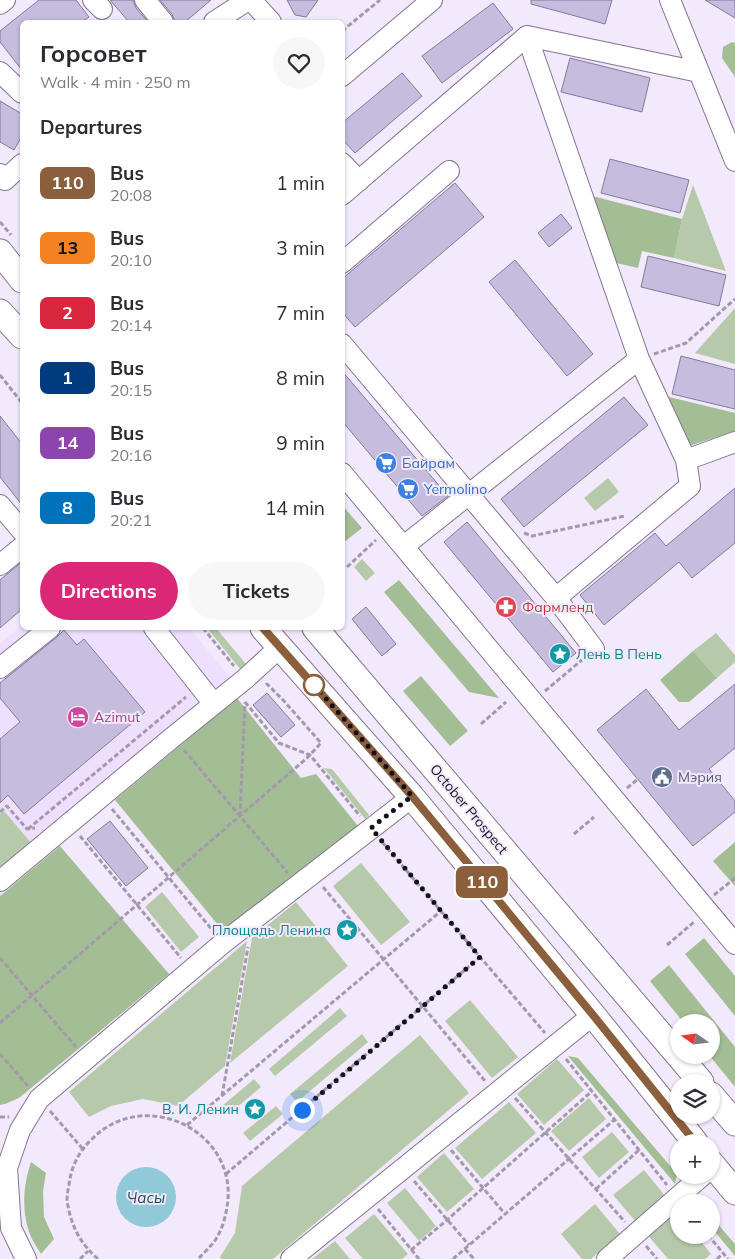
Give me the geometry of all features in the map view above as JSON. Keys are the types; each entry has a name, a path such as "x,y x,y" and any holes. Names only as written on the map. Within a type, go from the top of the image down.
{"main road":[{"path":"0,252 20,277"},
{"path":"0,312 20,334"},
{"path":"264,630 412,796 689,1134"},
{"name":"October Prospect","path":"317,630 694,1074"},
{"path":"720,1106 735,1123"},
{"path":"720,1178 735,1192"}],"street":[{"path":"0,4 5,0"},
{"path":"145,0 161,20"},
{"path":"217,20 249,0 269,20"},
{"path":"270,20 273,0"},
{"path":"670,0 735,161"},
{"path":"345,73 420,4"},
{"path":"527,36 699,72"},
{"path":"345,193 527,36"},
{"path":"527,36 639,359 686,460 690,486 556,598"},
{"path":"0,72 20,91"},
{"path":"0,174 5,180 20,166"},
{"path":"345,166 359,181"},
{"path":"345,260 450,171"},
{"path":"345,350 556,598 594,650"},
{"path":"404,546 639,359"},
{"path":"686,460 735,442"},
{"path":"345,477 735,944"},
{"path":"0,505 20,529"},
{"path":"0,565 20,549"},
{"path":"0,668 48,630"},
{"path":"156,630 214,704"},
{"path":"0,881 214,704 250,685 280,647"},
{"path":"26,1259 10,1228 7,1168 20,1130 39,1099 223,943 412,796"},
{"path":"291,1259 593,1015"},
{"path":"682,1194 693,1184"},
{"path":"606,1259 670,1205"}],"path":[{"path":"345,29 380,0"},
{"path":"639,359 686,343 735,299"},
{"path":"0,376 20,401"},
{"path":"524,532 532,536 627,515"},
{"path":"347,567 389,529"},
{"path":"205,630 250,685"},
{"path":"541,695 594,650"},
{"path":"0,1023 240,816 321,743 267,684 250,685"},
{"path":"27,829 200,685"},
{"path":"240,816 245,702 250,685"},
{"path":"245,702 250,685"},
{"path":"245,702 279,743 310,754 555,1045 675,1194"},
{"path":"481,724 506,702"},
{"path":"173,737 240,816 305,879 383,960 500,1090 570,1159 657,1259"},
{"path":"102,796 223,943"},
{"path":"0,812 7,806 27,829"},
{"path":"574,834 594,817"},
{"path":"70,824 191,970"},
{"path":"27,829 36,828"},
{"path":"723,888 735,878"},
{"path":"187,1125 441,911"},
{"path":"222,1096 253,920"},
{"path":"667,945 697,920"},
{"path":"226,1174 480,957"},
{"path":"0,958 86,1059"},
{"path":"411,1250 591,1092"},
{"path":"98,1259 88,1251 73,1228 67,1201 70,1173 82,1148 99,1131 119,1120 142,1115 166,1117 187,1125 204,1138 218,1154 226,1174 229,1198 224,1221 214,1242 198,1259"},
{"path":"453,1259 614,1120"},
{"path":"440,1138 505,1214"},
{"path":"596,1189 639,1150"},
{"path":"403,1168 469,1245"},
{"path":"367,1197 419,1259"},
{"path":"716,1244 728,1259"},
{"path":"464,1249 474,1259"},
{"path":"80,1259 88,1251"},
{"path":"717,1259 723,1253"}],"shaded area":[{"path":"20,627 20,630 191,630 230,677 0,876 0,644"}],"green space":[{"path":"732,42 735,43 735,77 722,58 723,47"},
{"path":"693,185 726,271 674,258 682,219"},
{"path":"592,196 682,219 674,258 642,251 638,268 612,262"},
{"path":"735,308 735,364 695,353"},
{"path":"665,396 735,413 735,431 689,446"},
{"path":"608,478 619,492 595,511 584,498"},
{"path":"345,508 362,528 345,541"},
{"path":"362,559 375,573 366,581 354,567"},
{"path":"399,580 499,698 469,692 384,592"},
{"path":"209,630 218,630 246,664 240,669"},
{"path":"716,633 735,655 735,662 717,678 693,651"},
{"path":"693,651 717,678 689,702 679,702 660,680"},
{"path":"421,676 468,731 450,746 403,691"},
{"path":"237,698 301,778 316,774 358,826 223,931 115,800"},
{"path":"324,768 332,769 369,815 365,819"},
{"path":"4,811 33,845 0,873 0,814"},
{"path":"735,842 735,886 713,861"},
{"path":"60,846 169,974 19,1098 0,1105 0,896"},
{"path":"361,863 410,922 381,945 333,886"},
{"path":"162,892 199,937 181,952 145,907"},
{"path":"296,902 348,966 230,1063 252,938"},
{"path":"704,938 735,976 735,1016 685,954"},
{"path":"247,941 225,1066 178,1106 143,1099 111,1106 89,1117 69,1092"},
{"path":"669,965 708,1014 677,1014 650,981"},
{"path":"470,1000 518,1057 492,1078 445,1021"},
{"path":"340,1008 347,1016 275,1076 269,1069"},
{"path":"720,1028 735,1047 735,1087 716,1064 720,1064"},
{"path":"362,1034 368,1042 297,1102 290,1094"},
{"path":"420,1035 469,1093 273,1259 221,1259 220,1257 235,1233 242,1186"},
{"path":"568,1056 578,1058 670,1166 670,1178"},
{"path":"557,1059 584,1090 544,1125 517,1094"},
{"path":"254,1079 261,1087 228,1115 221,1107"},
{"path":"589,1098 606,1119 569,1151 551,1131"},
{"path":"509,1102 536,1133 482,1179 455,1148"},
{"path":"276,1106 283,1114 250,1141 243,1133"},
{"path":"612,1132 629,1152 599,1178 582,1157"},
{"path":"444,1153 474,1189 447,1212 417,1177"},
{"path":"31,1162 46,1173 43,1191 44,1217 54,1239 41,1254 31,1237 24,1209 26,1180"},
{"path":"644,1170 666,1197 636,1222 613,1195"},
{"path":"405,1188 436,1226 419,1241 387,1203"},
{"path":"595,1204 620,1234 591,1259 582,1259 561,1234"},
{"path":"670,1213 670,1244 703,1244 711,1254 705,1259 668,1259 646,1233"},
{"path":"374,1214 408,1254 402,1259 363,1259 345,1238"},
{"path":"720,1226 735,1244 735,1256 720,1238"},
{"path":"335,1241 350,1259 312,1259"}],"water":[{"name":"Часы","path":"146,1167 162,1172 167,1176 171,1181 176,1197 171,1213 167,1218 162,1222 146,1227 130,1222 125,1218 121,1213 116,1197 121,1181 125,1176 130,1172"}],"building":[{"path":"39,0 76,0 89,17 85,20 20,20 20,67 0,42 0,31"},
{"path":"110,0 133,0 136,8 146,20 127,20"},
{"path":"160,0 211,0 187,20 174,20 172,14"},
{"path":"287,0 318,0 306,17 295,15"},
{"path":"531,0 612,0 605,24 531,4"},
{"path":"705,0 735,0 735,18"},
{"path":"493,3 513,29 442,83 422,56"},
{"path":"570,58 650,78 642,112 561,92"},
{"path":"402,73 422,96 355,153 345,142 345,120"},
{"path":"0,101 20,113 20,140 14,150 0,142"},
{"path":"610,159 689,180 680,213 601,193"},
{"path":"455,183 484,217 355,327 345,315 345,276"},
{"path":"561,214 572,228 549,247 538,233"},
{"path":"648,256 726,275 719,306 641,287"},
{"path":"515,260 593,354 567,376 489,282"},
{"path":"681,356 735,370 735,409 672,394"},
{"path":"345,375 448,496 422,516 345,425"},
{"path":"624,397 648,425 524,527 501,499"},
{"path":"0,416 20,441 20,502 0,477"},
{"path":"735,488 735,543 692,578 679,562 604,625 580,595 655,533 666,546"},
{"path":"467,522 576,653 553,672 444,542"},
{"path":"20,564 20,611 0,628 0,580"},
{"path":"366,607 396,644 382,656 352,619"},
{"name":"Azimut","path":"64,630 77,645 84,639 145,712 24,814 8,795 0,803 0,739 20,722 0,698 0,683"},
{"path":"735,684 735,748 709,769 735,801 735,812 693,846 597,730 646,689 679,730"},
{"path":"267,693 295,725 281,737 253,705"},
{"path":"110,821 148,868 126,886 87,839"}],"bus line":[{"name":"110","path":"265,630 412,796 689,1134"}],"place":[{"name":"Байрам","path":"386,463"},
{"name":"Yermolino","path":"408,489"},
{"name":"Фармленд","path":"506,607"},
{"name":"Лень В Пень","path":"560,654"},
{"name":"Azimut","path":"78,717"},
{"name":"Мэрия","path":"662,777"},
{"name":"Площадь Ленина","path":"347,930"},
{"name":"В. И. Ленин","path":"255,1109"}],"route":[{"path":"302,1110 480,957 371,828 412,796 314,685"}]}
